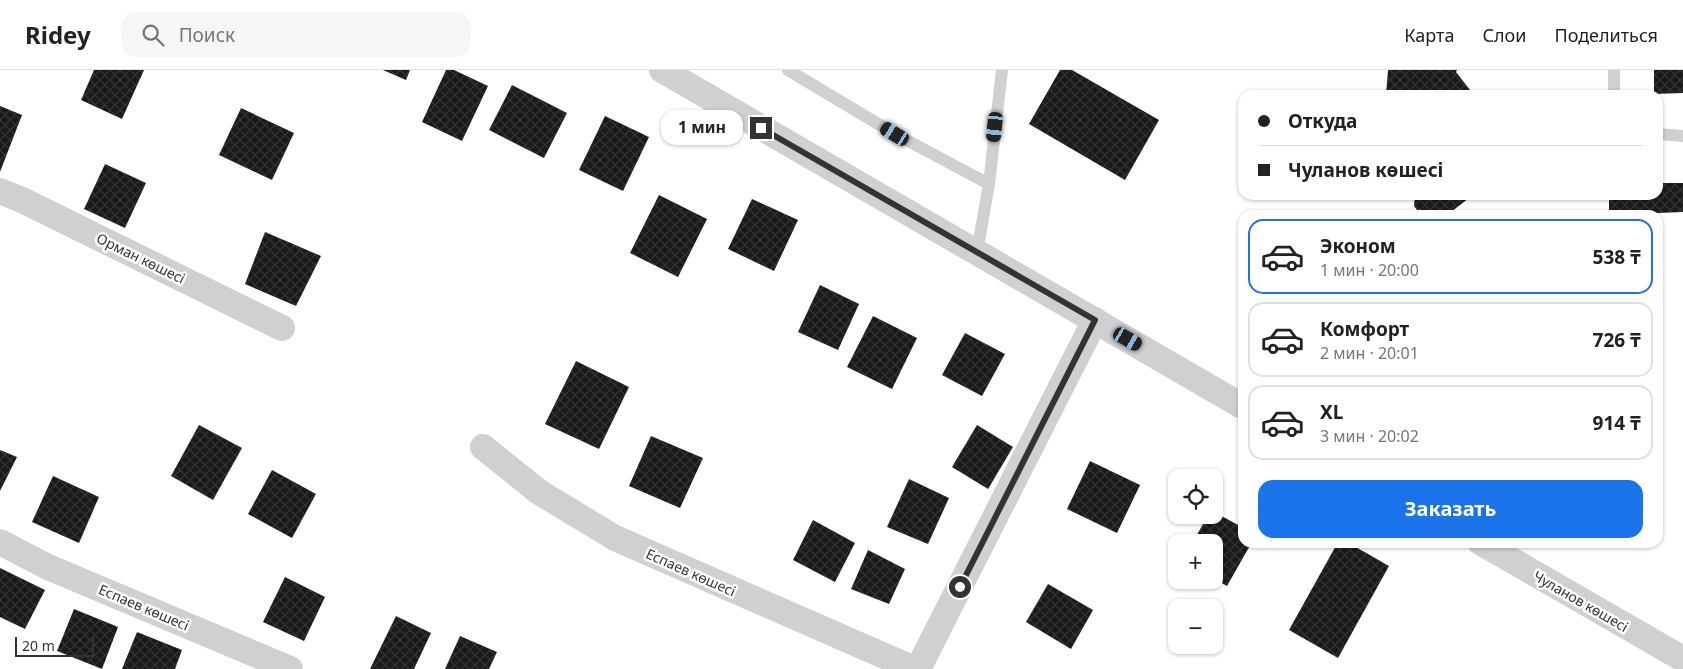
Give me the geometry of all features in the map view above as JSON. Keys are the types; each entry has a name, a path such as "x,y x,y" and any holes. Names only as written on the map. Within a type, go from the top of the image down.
{"street":[{"path":"662,70 1238,404"},
{"name":"Орман көшесі","path":"0,191 22,200 282,328"},
{"path":"918,665 1095,320"},
{"name":"Еспаев көшесі","path":"484,447 539,492 615,538 918,665"},
{"name":"Еспаев көшесі","path":"0,542 48,567 290,669"},
{"name":"Чуланов көшесі","path":"1490,548 1683,659"}],"lane":[{"path":"788,70 895,134 989,184"},
{"path":"977,252 989,184 1002,70"},
{"path":"1614,70 1614,90"},
{"path":"1663,134 1683,136"}],"building":[{"path":"94,70 144,70 122,119 81,100"},
{"path":"383,70 410,70 406,80"},
{"path":"446,70 454,70 488,86 462,141 422,122"},
{"path":"1060,70 1072,70 1159,120 1125,180 1029,124"},
{"path":"1388,70 1457,70 1456,72 1470,90 1386,90"},
{"path":"1654,70 1683,70 1683,93 1663,94 1663,90 1654,90"},
{"path":"512,85 567,113 544,158 489,130"},
{"path":"0,106 22,115 0,172"},
{"path":"241,108 294,133 272,180 219,155"},
{"path":"605,116 649,137 623,191 579,170"},
{"path":"105,164 146,183 125,228 84,209"},
{"path":"1663,183 1683,183 1683,212 1609,210 1609,200 1663,200"},
{"path":"659,195 707,219 678,277 630,253"},
{"path":"752,199 798,220 774,271 728,249"},
{"path":"1415,200 1466,200 1454,210 1417,210 1414,206"},
{"path":"265,232 321,256 296,306 245,284"},
{"path":"820,285 859,304 838,350 798,332"},
{"path":"873,316 917,338 892,389 847,367"},
{"path":"965,333 1005,354 982,396 942,375"},
{"path":"576,361 629,387 599,449 545,424"},
{"path":"199,425 242,448 213,500 171,476"},
{"path":"977,425 1013,447 988,489 952,467"},
{"path":"651,436 703,458 680,508 629,486"},
{"path":"0,450 17,457 0,491"},
{"path":"1090,461 1140,485 1117,533 1067,509"},
{"path":"272,470 316,494 292,538 248,514"},
{"path":"53,476 99,497 79,543 32,522"},
{"path":"909,479 949,498 928,544 887,527"},
{"path":"1223,517 1238,525 1238,548 1249,548 1227,586 1223,584 1223,534 1197,534 1203,524 1223,524"},
{"path":"813,520 855,543 835,582 793,560"},
{"path":"1335,548 1358,548 1389,566 1338,658 1289,630"},
{"path":"868,550 905,569 889,604 851,589"},
{"path":"0,568 45,590 25,629 0,617"},
{"path":"285,577 325,597 304,641 263,622"},
{"path":"1048,584 1093,610 1071,649 1026,622"},
{"path":"74,609 118,627 102,669 57,651"},
{"path":"396,616 431,633 414,669 370,669"},
{"path":"137,632 182,650 175,669 122,669"},
{"path":"460,636 497,652 489,669 445,669"}],"route":[{"path":"761,128 1095,320 960,587"}]}
